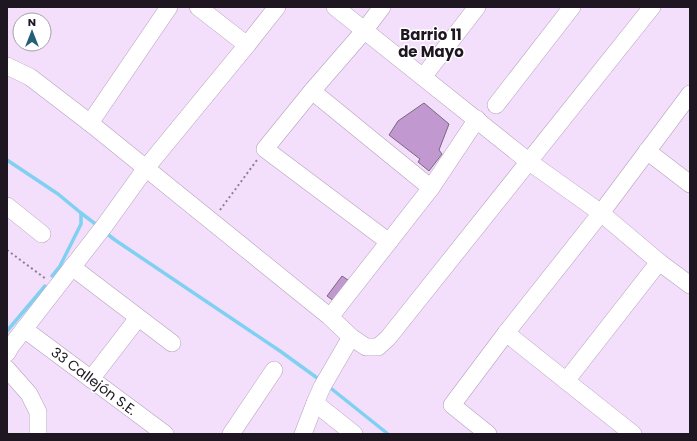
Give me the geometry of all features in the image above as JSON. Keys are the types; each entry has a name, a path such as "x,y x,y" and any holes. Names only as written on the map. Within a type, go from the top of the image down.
{"street":[{"path":"90,123 168,7"},
{"path":"198,7 247,45"},
{"path":"9,350 101,230 146,168 247,45 276,7"},
{"path":"335,7 528,161 601,213 659,262 690,285"},
{"path":"382,7 364,31 312,91 265,149 389,242"},
{"path":"423,77 477,7"},
{"path":"496,105 572,7"},
{"path":"7,66 30,77 90,123 330,317 351,337 366,347 378,346 388,338 652,7"},
{"path":"312,91 431,188"},
{"path":"488,434 452,405 506,333 601,213 690,94"},
{"path":"330,317 431,188 476,119"},
{"path":"648,151 690,184"},
{"path":"7,206 42,234"},
{"path":"566,381 659,262"},
{"path":"72,267 172,343"},
{"path":"91,379 138,318"},
{"name":"33 Callejón S.E.","path":"24,329 165,434"},
{"path":"506,333 633,434"},
{"path":"303,434 315,403 351,337"},
{"path":"7,369 28,394 38,412 38,434"},
{"path":"231,434 274,370"},
{"path":"315,403 354,434"}],"path":[{"path":"212,222 223,204 265,149"},
{"path":"7,250 38,272 45,279"}],"building":[{"path":"424,103 449,124 439,150 442,154 429,171 418,162 420,159 389,135 398,121"},
{"path":"342,276 354,284 339,305 327,296"}],"waterway":[{"path":"7,160 58,194 81,213 81,224 60,266 52,276"},
{"path":"81,213 98,226"},
{"path":"106,233 280,351 320,380"},
{"path":"7,331 45,286"},
{"path":"328,386 388,434"}],"district":[{"name":"Barrio 11 de Mayo","path":"431,44"}]}
